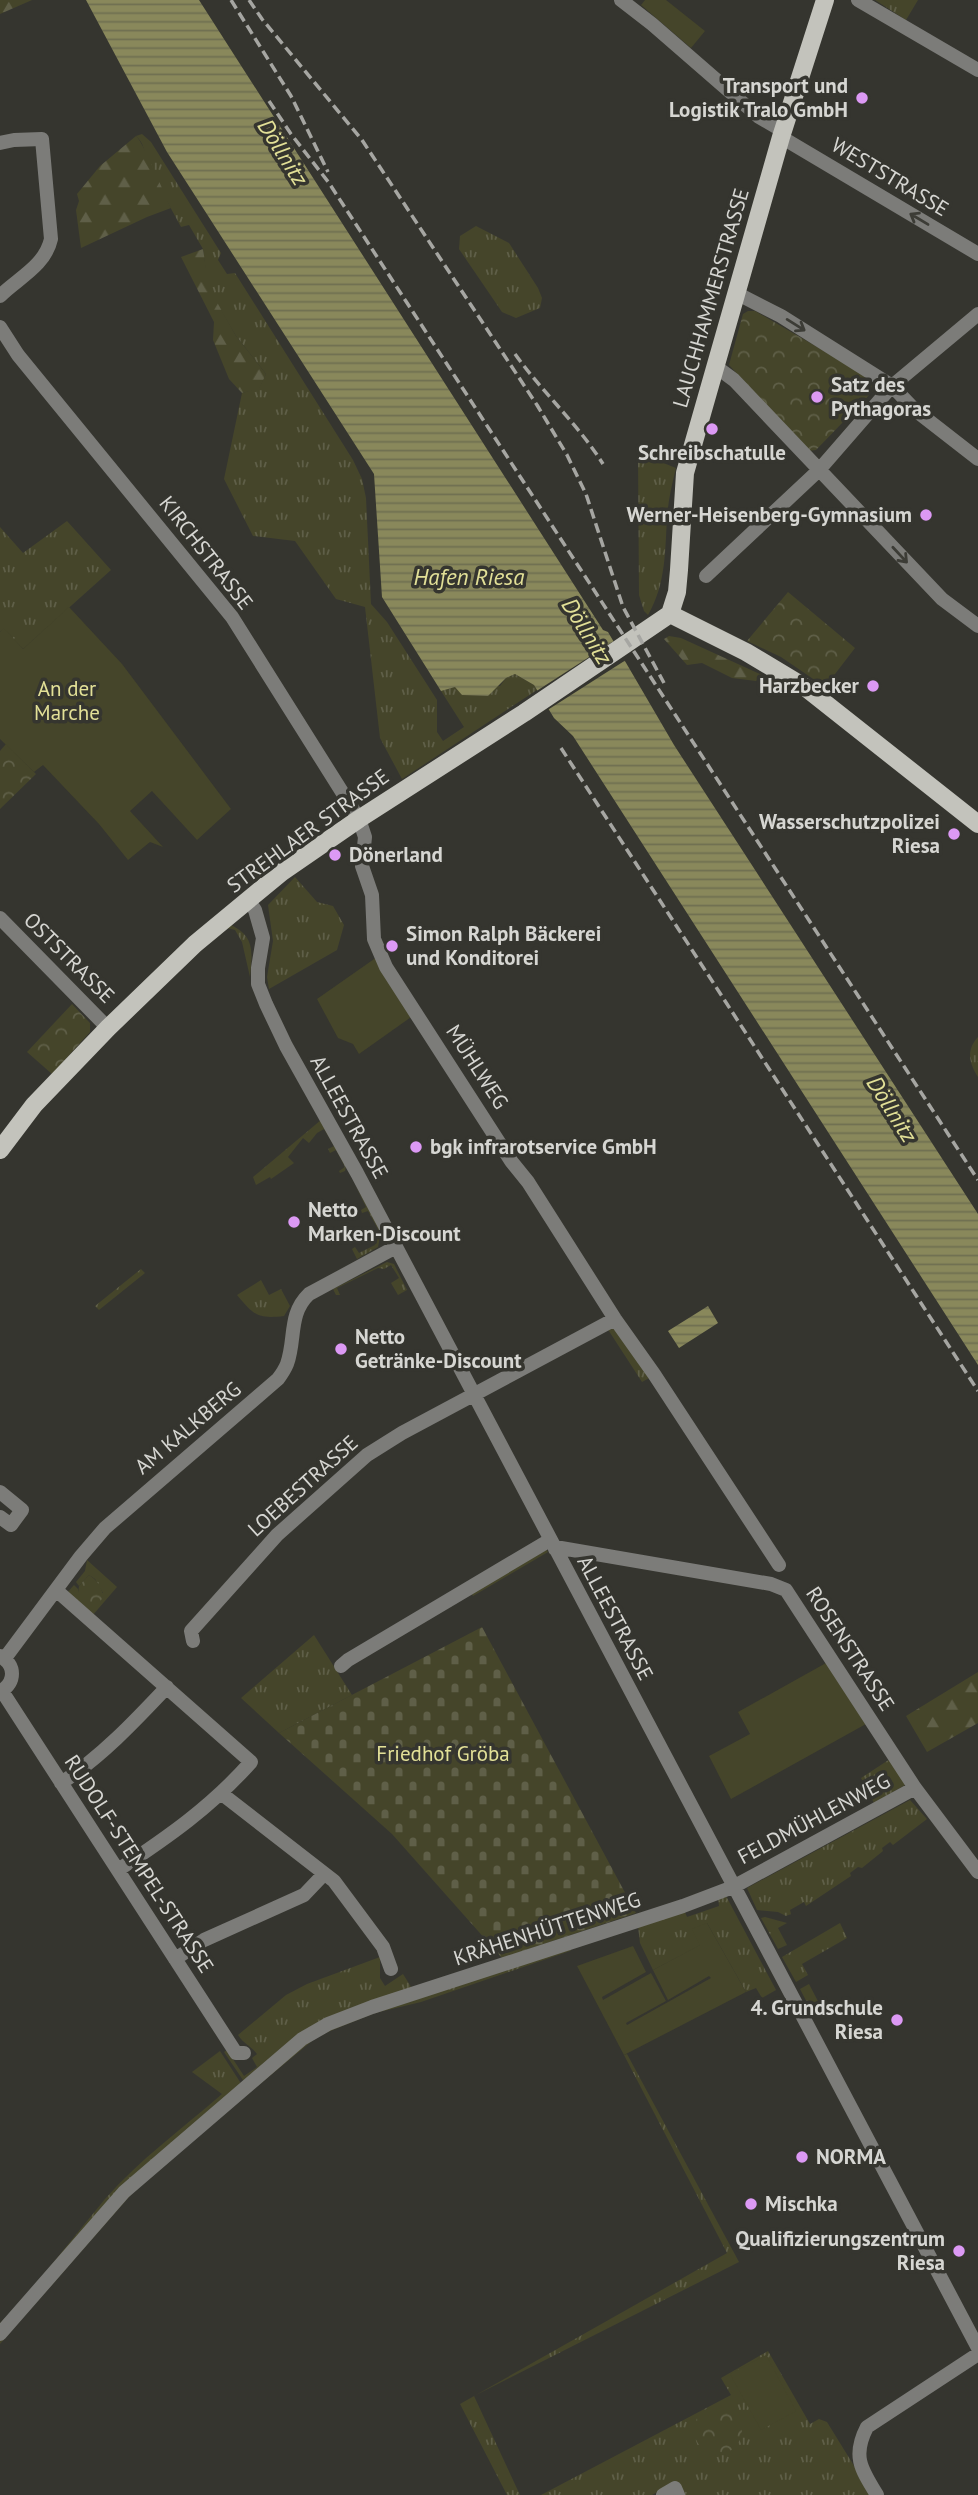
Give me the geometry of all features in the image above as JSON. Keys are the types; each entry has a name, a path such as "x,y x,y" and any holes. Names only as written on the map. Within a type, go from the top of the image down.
{"main road":[{"name":"LAUCHHAMMERSTRASSE","path":"670,614 677,593 685,473 782,134 825,0"},
{"name":"STREHLAER STRASSE","path":"0,1150 34,1105 108,1028 195,944 248,900 296,862 359,819 524,713 670,614"},
{"path":"670,614 746,652 806,688 978,824"}],"street":[{"name":"WESTSTRASSE","path":"621,0 782,134 978,254"},
{"path":"858,0 978,70"},
{"path":"0,143 48,138 51,239 41,261 0,296"},
{"path":"736,293 781,316 892,386 915,410 978,459"},
{"path":"706,576 819,470 892,386 978,314"},
{"name":"KIRCHSTRASSE","path":"0,327 5,348 232,617 359,819"},
{"path":"715,366 734,380 942,599 978,626"},
{"name":"MÜHLWEG","path":"359,819 365,837 362,866 372,895 374,939 386,967 779,1565"},
{"name":"ALLEESTRASSE","path":"248,900 255,910 263,938 258,984 286,1046 357,1173 978,2351"},
{"name":"OSTSTRASSE","path":"0,918 108,1028"},
{"name":"AM KALKBERG","path":"2,1657 81,1556 113,1521 278,1380 287,1365 294,1317 301,1302 310,1294 396,1247"},
{"path":"474,1394 615,1318"},
{"name":"LOEBESTRASSE","path":"193,1641 191,1631 208,1610 277,1535 315,1500 379,1447 474,1394"},
{"path":"0,1492 22,1510 11,1525 0,1517"},
{"path":"341,1666 553,1545"},
{"name":"ROSENSTRASSE","path":"553,1545 758,1581 786,1590 915,1788 978,1872"},
{"path":"56,1590 251,1762 222,1794 179,1830 118,1870"},
{"path":"1,1691 12,1678 11,1667 2,1657"},
{"path":"61,1783 102,1753 167,1687"},
{"name":"RUDOLF-STEMPEL-STRASSE","path":"1,1691 236,2053 244,2053"},
{"name":"FELDMÜHLENWEG","path":"733,1887 915,1788"},
{"path":"222,1794 334,1881 383,1947 391,1969"},
{"path":"175,1959 204,1940 304,1895 324,1874"},
{"name":"KRÄHENHÜTTENWEG","path":"0,2334 111,2206 141,2176 302,2039 328,2024 372,2007 662,1913 733,1887"},
{"path":"877,2495 858,2456 867,2427 978,2351"},
{"path":"663,2495 675,2488 678,2495"}],"green space":[{"path":"0,0 32,0 0,14"},
{"path":"645,0 666,0 705,31 691,48 641,5"},
{"path":"875,0 918,0 906,20"},
{"path":"142,134 151,142 221,253 218,260 227,274 235,273 353,460 362,479 366,498 371,604 387,622 437,700 437,732 443,741 464,727 441,691 455,687 500,686 506,678 515,674 534,685 537,690 402,779 380,738 365,607 336,599 295,541 253,536 224,479 242,393 259,388 266,374 236,336 208,288 203,249 189,225 181,227 136,136"},
{"path":"136,136 171,208 81,248 76,210 79,201 77,194 100,166"},
{"path":"476,226 509,243 538,288 542,298 540,308 516,318 502,312 459,249 460,236"},
{"path":"203,249 209,288 236,336 266,374 259,389 242,393 229,379 213,340 214,322 181,257"},
{"path":"755,311 872,379 873,391 816,450 808,451 729,365 743,314"},
{"path":"638,453 676,468 668,505 661,579 648,615 639,595"},
{"path":"67,521 111,570 23,649 4,629 0,632 0,527 23,553"},
{"path":"788,592 855,648 825,687 781,657 747,641"},
{"name":"An der Marche","path":"69,607 122,664 231,809 197,840 152,791 130,811 163,847 150,842 128,860 99,824 43,765 34,772 0,739 0,632 4,628 23,649"},
{"path":"669,636 681,638 762,675 756,681 732,678 702,663 687,665 664,639"},
{"path":"6,744 36,774 0,809 0,751"},
{"path":"295,877 317,902 333,906 344,925 337,950 269,989 267,977 273,941 268,905"},
{"path":"231,925 249,941 250,977 242,942 235,930 227,928"},
{"path":"377,957 414,1015 359,1054 353,1044 338,1038 317,999"},
{"path":"72,1004 90,1023 90,1032 52,1074 27,1052"},
{"path":"978,1037 978,1077 970,1052"},
{"path":"321,1120 346,1166 345,1171 339,1171 345,1167 336,1150 330,1153 328,1149 334,1146 324,1129 309,1143 303,1138 288,1157 294,1163 271,1179 270,1177 256,1185 253,1177"},
{"path":"355,1185 381,1231 378,1247 357,1259 352,1249 355,1247 359,1253 375,1245 371,1235 379,1231 368,1211 362,1213 361,1210 366,1207"},
{"path":"387,1262 394,1264 407,1290 398,1295 391,1283 399,1278 391,1265 384,1269 378,1268 337,1288 340,1295 336,1295 333,1289"},
{"path":"141,1269 145,1273 99,1310 95,1306"},
{"path":"261,1280 269,1295 281,1289 290,1306 284,1316 268,1317 257,1314 237,1295"},
{"path":"611,1326 651,1377 642,1382 607,1328"},
{"path":"546,1549 548,1552 473,1596 470,1591"},
{"path":"87,1560 117,1587 92,1616 67,1593 74,1585 78,1593 103,1593 95,1579 89,1575 79,1586 76,1582 85,1571"},
{"path":"89,1575 95,1579 103,1594 103,1598 95,1606 91,1606 78,1593 79,1586"},
{"name":"Friedhof Gröba","path":"482,1627 636,1913 502,1958 392,1834 279,1733"},
{"path":"314,1635 352,1695 279,1733 241,1698"},
{"path":"826,1663 866,1724 731,1799 709,1756 750,1734 738,1712"},
{"path":"978,1672 978,1723 927,1752 906,1716"},
{"path":"890,1759 905,1785 874,1803 861,1778"},
{"path":"910,1800 927,1819 893,1845 890,1842 882,1848 883,1851 862,1868 858,1867 850,1873 851,1876 806,1906 804,1902 790,1910 791,1914 786,1916 778,1912 757,1910 747,1888"},
{"path":"725,1894 776,1990 762,1998 756,1988 746,1992 707,1923 701,1945 653,1970 640,1943 638,1926 684,1910 687,1917 719,1906 718,1897"},
{"path":"761,1918 787,1923 778,1928 787,1945 778,1949"},
{"path":"707,1923 746,1992 624,2055 577,1966 633,1946 646,1972 602,1997 603,2000 651,1973 666,2001 626,2023 627,2025 711,1978 709,1976 668,2000 653,1970 700,1945 692,1929"},
{"path":"840,1923 847,1938 802,1964 808,1975 796,1982 782,1957"},
{"path":"573,1946 570,1951 421,2002 375,2013 318,2036 144,2180 0,2344 0,2339 126,2195 303,2043 328,2028"},
{"path":"380,1957 380,1978 385,1986 403,1974 413,1990 342,2013 245,2083 224,2052 227,2050 244,2076 257,2067 252,2058 257,2054 238,2035 286,1995 307,1984"},
{"path":"809,1984 822,2009 813,2014 800,1989"},
{"path":"220,2051 242,2085 207,2117 0,2328 0,2323 118,2185 222,2094 192,2072"},
{"path":"627,2054 739,2262 475,2395 727,2253 624,2055"},
{"path":"768,2351 810,2424 819,2419 827,2422 872,2495 681,2495 674,2483 652,2495 541,2495 731,2395 721,2378"},
{"path":"766,2355 796,2411 761,2430 730,2374"},
{"path":"474,2396 520,2495 507,2495 460,2404"},
{"path":"718,2406 727,2407 735,2413 741,2421 741,2439 735,2447 727,2453 718,2454 709,2453 701,2447 695,2439 694,2430 695,2421 701,2413 709,2407"}],"water":[{"name":"Hafen Riesa","path":"86,0 199,0 603,630 608,632 674,745 978,1214 978,1365 573,736 554,718 534,685 515,674 506,678 488,696 462,695 455,687 441,691 382,597 374,474 167,152"},
{"path":"708,1306 718,1323 679,1348 668,1331"}],"pier":[{"path":"617,639 629,658 546,711 535,692"}],"railway":[{"path":"231,0 291,96 328,172"},
{"path":"249,0 362,140 537,405 567,455 586,494 623,607 664,683"},
{"path":"269,101 329,183 978,1180"},
{"path":"515,354 603,464"},
{"path":"561,748 978,1391"}],"place":[{"name":"Transport und Logistik Tralo GmbH","path":"862,98"},
{"name":"Satz des Pythagoras","path":"817,397"},
{"name":"Schreibschatulle","path":"712,429"},
{"name":"Werner-Heisenberg-Gymnasium","path":"926,515"},
{"name":"Harzbecker","path":"873,686"},
{"name":"Wasserschutzpolizei Riesa","path":"954,834"},
{"name":"Dönerland","path":"335,855"},
{"name":"Simon Ralph Bäckerei und Konditorei","path":"392,946"},
{"name":"bgk infrarotservice GmbH","path":"416,1147"},
{"name":"Netto Marken-Discount","path":"294,1222"},
{"name":"Netto Getränke-Discount","path":"341,1349"},
{"name":"4. Grundschule Riesa","path":"897,2020"},
{"name":"NORMA","path":"802,2157"},
{"name":"Mischka","path":"751,2204"},
{"name":"Qualifizierungszentrum Riesa","path":"959,2251"}],"water label":[{"name":"Döllnitz","path":"283,152"},
{"name":"Döllnitz","path":"587,631"},
{"name":"Döllnitz","path":"892,1109"}]}
